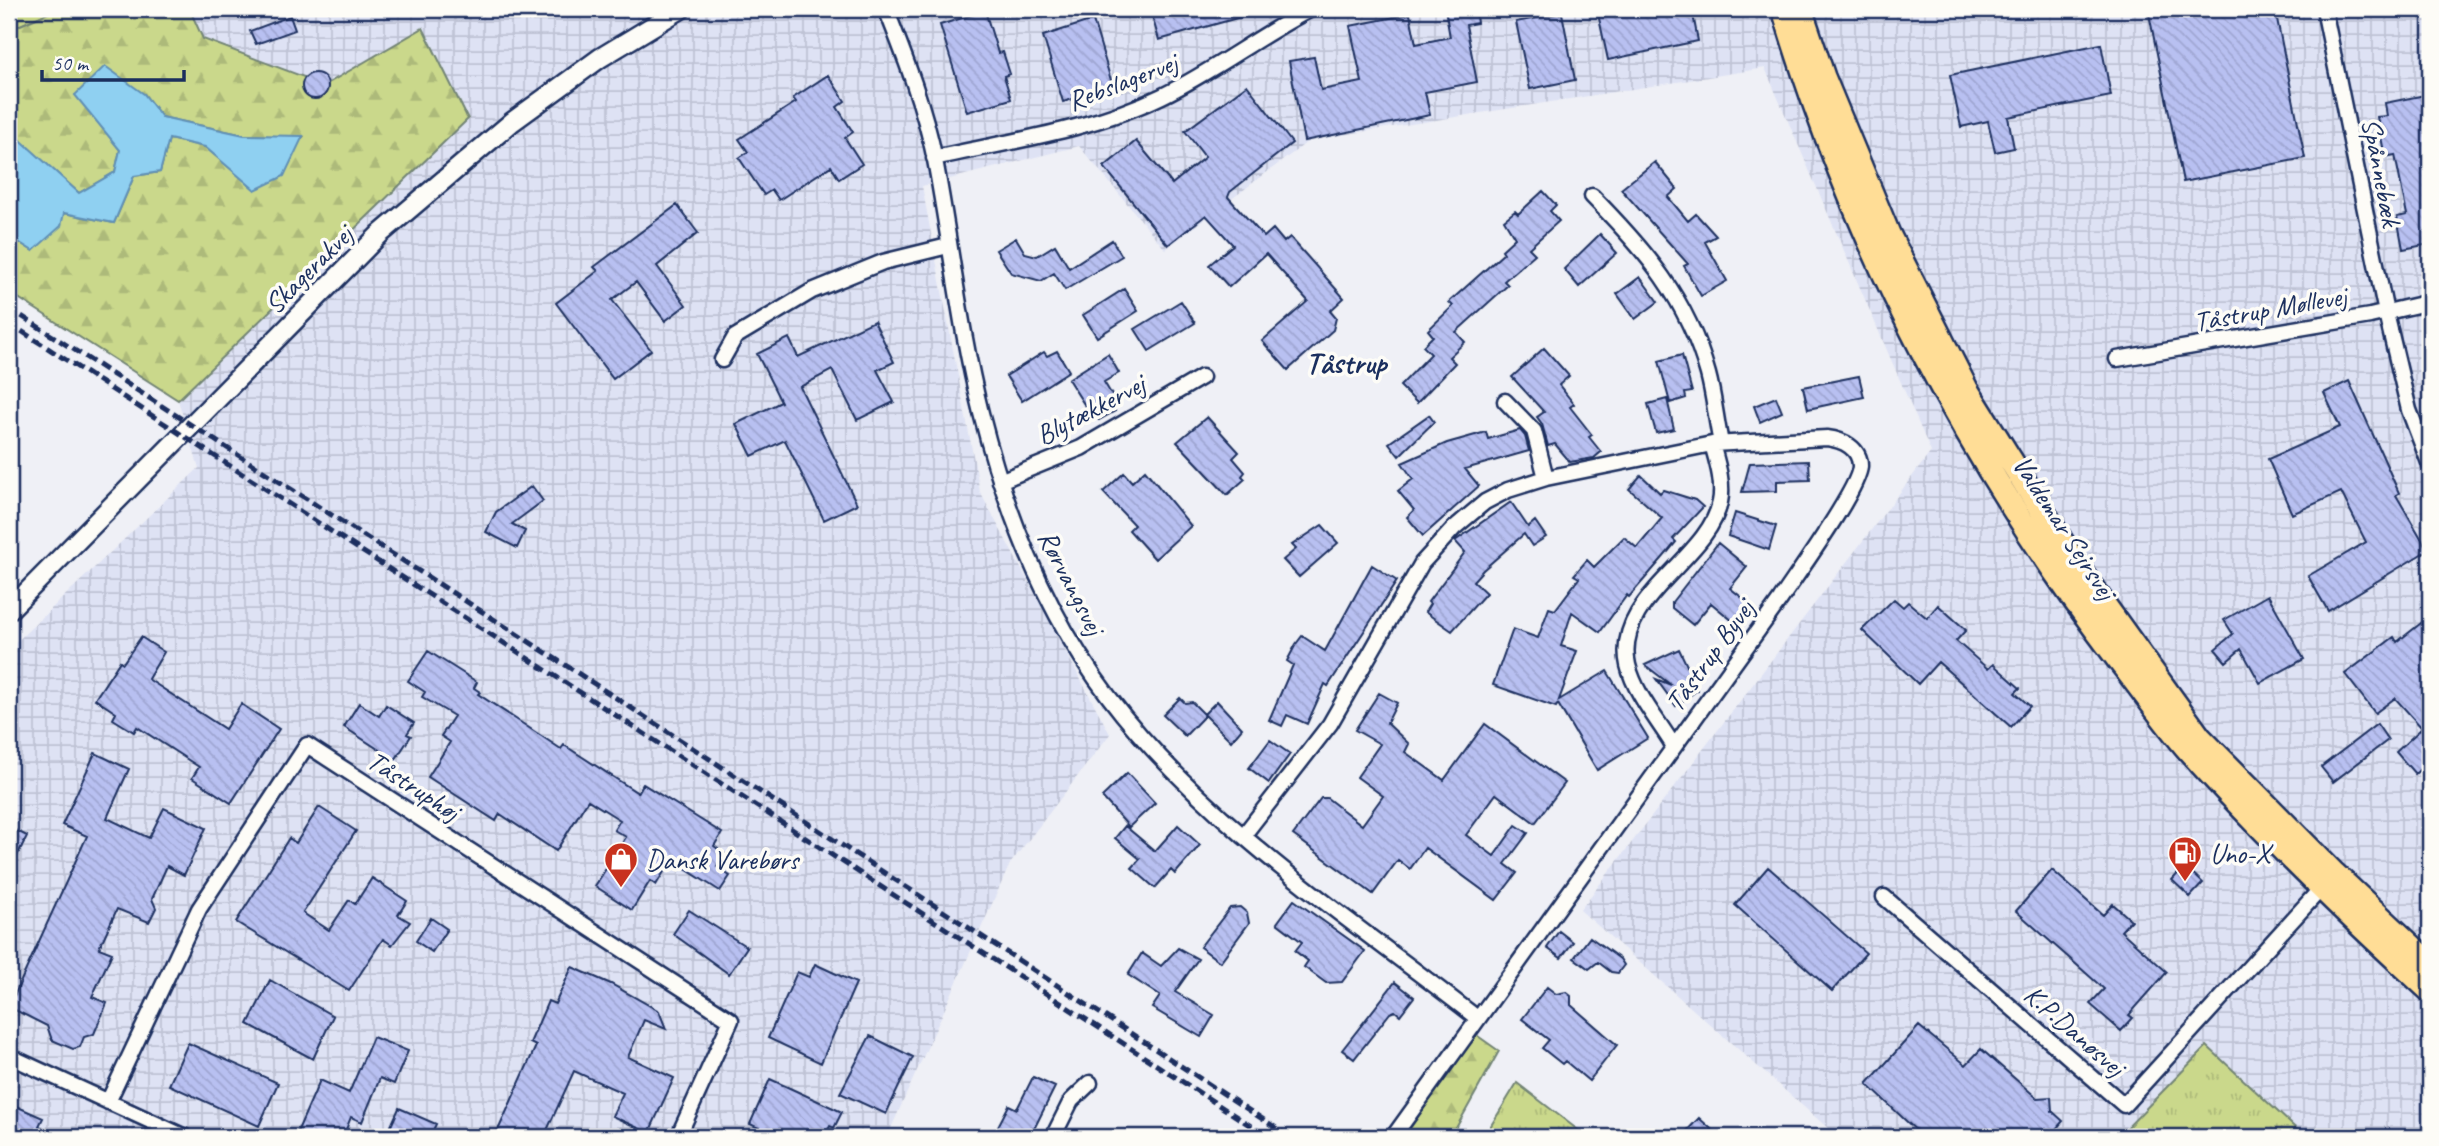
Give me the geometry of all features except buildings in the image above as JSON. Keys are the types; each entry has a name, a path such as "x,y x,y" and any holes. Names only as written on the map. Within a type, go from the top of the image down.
{"main road":[{"name":"Valdemar Sejrsvej","path":"1784,9 1807,86 1871,244 1948,399 2070,596 2187,747 2327,882 2430,964"},
{"name":"Valdemar Sejrsvej","path":"1800,9 1823,77 1888,234 1973,400 2081,573 2199,737 2327,882 2430,990"}],"street":[{"name":"Skagerakvej","path":"9,610 380,234 512,122 600,58 681,9"},
{"name":"Rørvangsvej","path":"886,9 934,158 948,246 981,413 1000,481 1032,565 1065,629 1108,695 1145,741 1244,835 1477,1018"},
{"name":"Rebslagervej","path":"934,158 1060,130 1134,108 1201,76 1311,9"},
{"name":"Spånnebæk","path":"2324,9 2386,313 2409,410 2430,465"},
{"path":"1592,196 1648,254 1684,311 1708,375 1721,490 1716,515 1638,613 1628,635 1626,651 1633,679 1673,744"},
{"path":"722,360 735,337 812,291 883,262 948,246"},
{"name":"Tåstrup Møllevej","path":"2117,359 2386,313 2430,302"},
{"name":"Blytækkervej","path":"1000,481 1090,443 1202,377"},
{"path":"1505,401 1534,431 1546,478"},
{"name":"Tåstrup Byvej","path":"1244,835 1330,724 1422,563 1454,528 1486,502 1508,490 1546,478 1716,443 1835,439 1854,450 1860,460 1860,473 1836,516 1780,600 1673,744 1393,1137"},
{"name":"Tåstruphøj","path":"108,1102 199,909 307,745 731,1020 678,1137"},
{"name":"K.P.Danøsvej","path":"1884,897 2124,1105 2327,882"},
{"path":"9,1056 185,1137"},
{"path":"1054,1137 1072,1101 1090,1083"}],"shaded area":[{"path":"189,9 2430,9 2430,1137 2305,1137 2207,1046 2118,1137 1838,1137 1580,910 1931,452 1765,68 1310,140 1165,249 1079,146 922,186 980,492 1110,734 1010,864 887,1137 9,1137 9,649 199,468 178,400 467,119 423,28 325,85 203,39"}],"green space":[{"path":"9,9 57,9 9,30"},
{"path":"57,9 190,10 203,39 325,85 423,28 468,119 178,400 9,292 9,236 33,251 64,213 114,223 134,176 160,172 169,139 205,147 255,189 303,137 244,135 162,117 144,94 76,95 120,150 115,172 79,193 15,136 9,138 9,30"},
{"path":"1475,1034 1499,1051 1451,1137 1404,1137"},
{"path":"2207,1046 2305,1137 2118,1137"},
{"path":"1517,1083 1587,1137 1484,1137"}],"water":[{"path":"105,66 144,94 162,117 244,135 303,136 284,176 255,190 205,147 169,139 160,172 134,176 114,223 64,213 61,226 33,251 9,236 9,138 15,135 79,193 115,172 120,150 75,95"}],"railway":[{"path":"9,308 573,670 1290,1137"},
{"path":"9,323 1268,1137"}],"place":[{"name":"Uno-X","path":"2185,883"},
{"name":"Dansk Varebørs","path":"621,889"}],"district":[{"name":"Tåstrup","path":"1346,363"}]}
